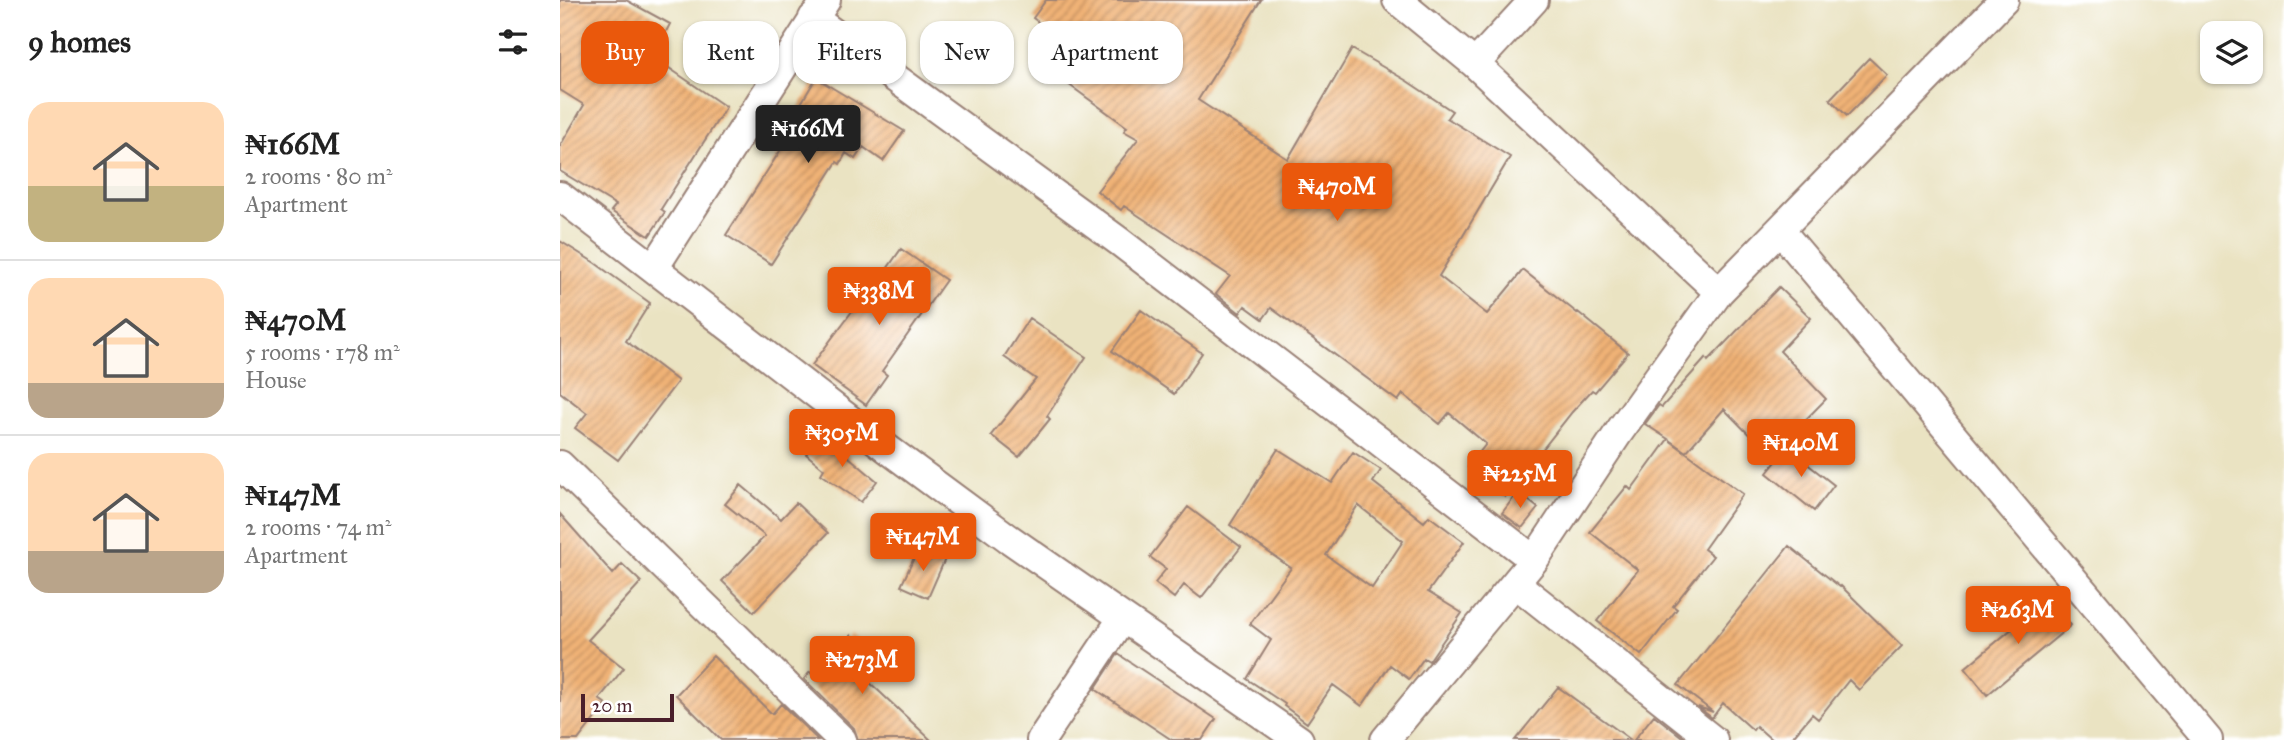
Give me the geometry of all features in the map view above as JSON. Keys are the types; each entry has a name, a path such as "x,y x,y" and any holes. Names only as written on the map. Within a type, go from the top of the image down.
{"street":[{"path":"1397,0 1475,64 1719,292"},
{"path":"1475,64 1534,0"},
{"path":"1385,740 1534,560 1619,432 1719,292 2004,0"},
{"path":"654,268 819,9 1534,560"},
{"path":"560,196 889,450 1122,619 1299,740"},
{"path":"1780,230 2208,740"},
{"path":"560,465 842,740"},
{"path":"1515,583 1713,740"},
{"path":"1041,740 1122,619"}],"building":[{"path":"560,0 626,0 664,21 581,21 581,84 669,84 669,68 683,78 683,84 692,84 726,107 661,209 665,212 649,236 611,211 616,205 560,171 560,146 584,105 560,90"},
{"path":"1046,0 1261,0 1198,100 1288,159 1352,49 1452,111 1447,118 1510,157 1439,276 1487,314 1523,270 1628,353 1595,392 1592,390 1572,412 1505,497 1468,467 1486,444 1449,413 1440,424 1403,394 1398,401 1271,308 1263,319 1245,306 1240,313 1216,294 1230,276 1124,206 1121,210 1097,191 1138,139 1124,131 1127,127 1068,84 1183,84 1183,21 1037,21 1033,18"},
{"path":"1869,58 1887,75 1847,116 1830,99"},
{"path":"812,84 826,84 904,131 883,161 863,147 855,159 846,153 840,164 837,162 771,264 726,235 789,137 783,134"},
{"path":"560,241 650,303 626,341 678,381 618,460 575,428 587,413 560,392"},
{"path":"901,249 946,280 882,371 887,375 866,405 812,365 856,306 859,309"},
{"path":"1779,287 1811,318 1780,351 1826,399 1770,456 1724,409 1686,452 1669,440 1743,494 1704,549 1713,556 1673,606 1677,609 1641,655 1597,621 1638,570 1590,532 1627,486 1631,490 1668,439 1645,424 1659,405 1662,407 1706,358 1708,361"},
{"path":"1141,310 1202,353 1174,394 1112,351"},
{"path":"1029,318 1086,357 1047,416 1050,419 1019,457 991,435 1036,379 1004,357"},
{"path":"823,435 877,481 861,502 821,474 824,469 806,454"},
{"path":"1787,448 1834,485 1814,511 1767,473"},
{"path":"1278,449 1332,483 1353,452 1381,470 1373,482 1424,522 1429,516 1464,542 1428,592 1462,613 1429,661 1424,658 1409,679 1390,665 1362,706 1333,685 1307,723 1284,706 1285,704 1247,679 1271,640 1250,624 1291,568 1230,525","holes":["1358,505 1403,541 1372,588 1326,555"]},
{"path":"741,485 781,519 796,503 828,533 754,612 722,581 765,536 725,504"},
{"path":"1518,492 1538,508 1522,528 1502,513"},
{"path":"1188,507 1241,547 1201,598 1184,585 1174,598 1155,583 1166,569 1150,557"},
{"path":"560,514 613,574 622,564 641,582 588,640 624,668 599,699 606,704 578,740 560,740"},
{"path":"1789,546 1841,586 1902,646 1859,690 1849,680 1818,719 1812,714 1790,740 1772,740 1756,726 1753,730 1723,703 1712,718 1698,707 1713,712 1678,685"},
{"path":"919,547 945,559 928,598 901,586"},
{"path":"2049,598 2071,625 1987,695 1965,668"},
{"path":"851,635 881,658 866,679 931,740 858,740 854,728 804,679 810,672 818,679"},
{"path":"1118,654 1216,719 1202,740 1172,740 1095,689"},
{"path":"713,656 772,714 781,704 818,740 721,740 676,695"},
{"path":"1558,687 1631,740 1515,740"},
{"path":"1654,715 1686,740 1634,740"}]}
